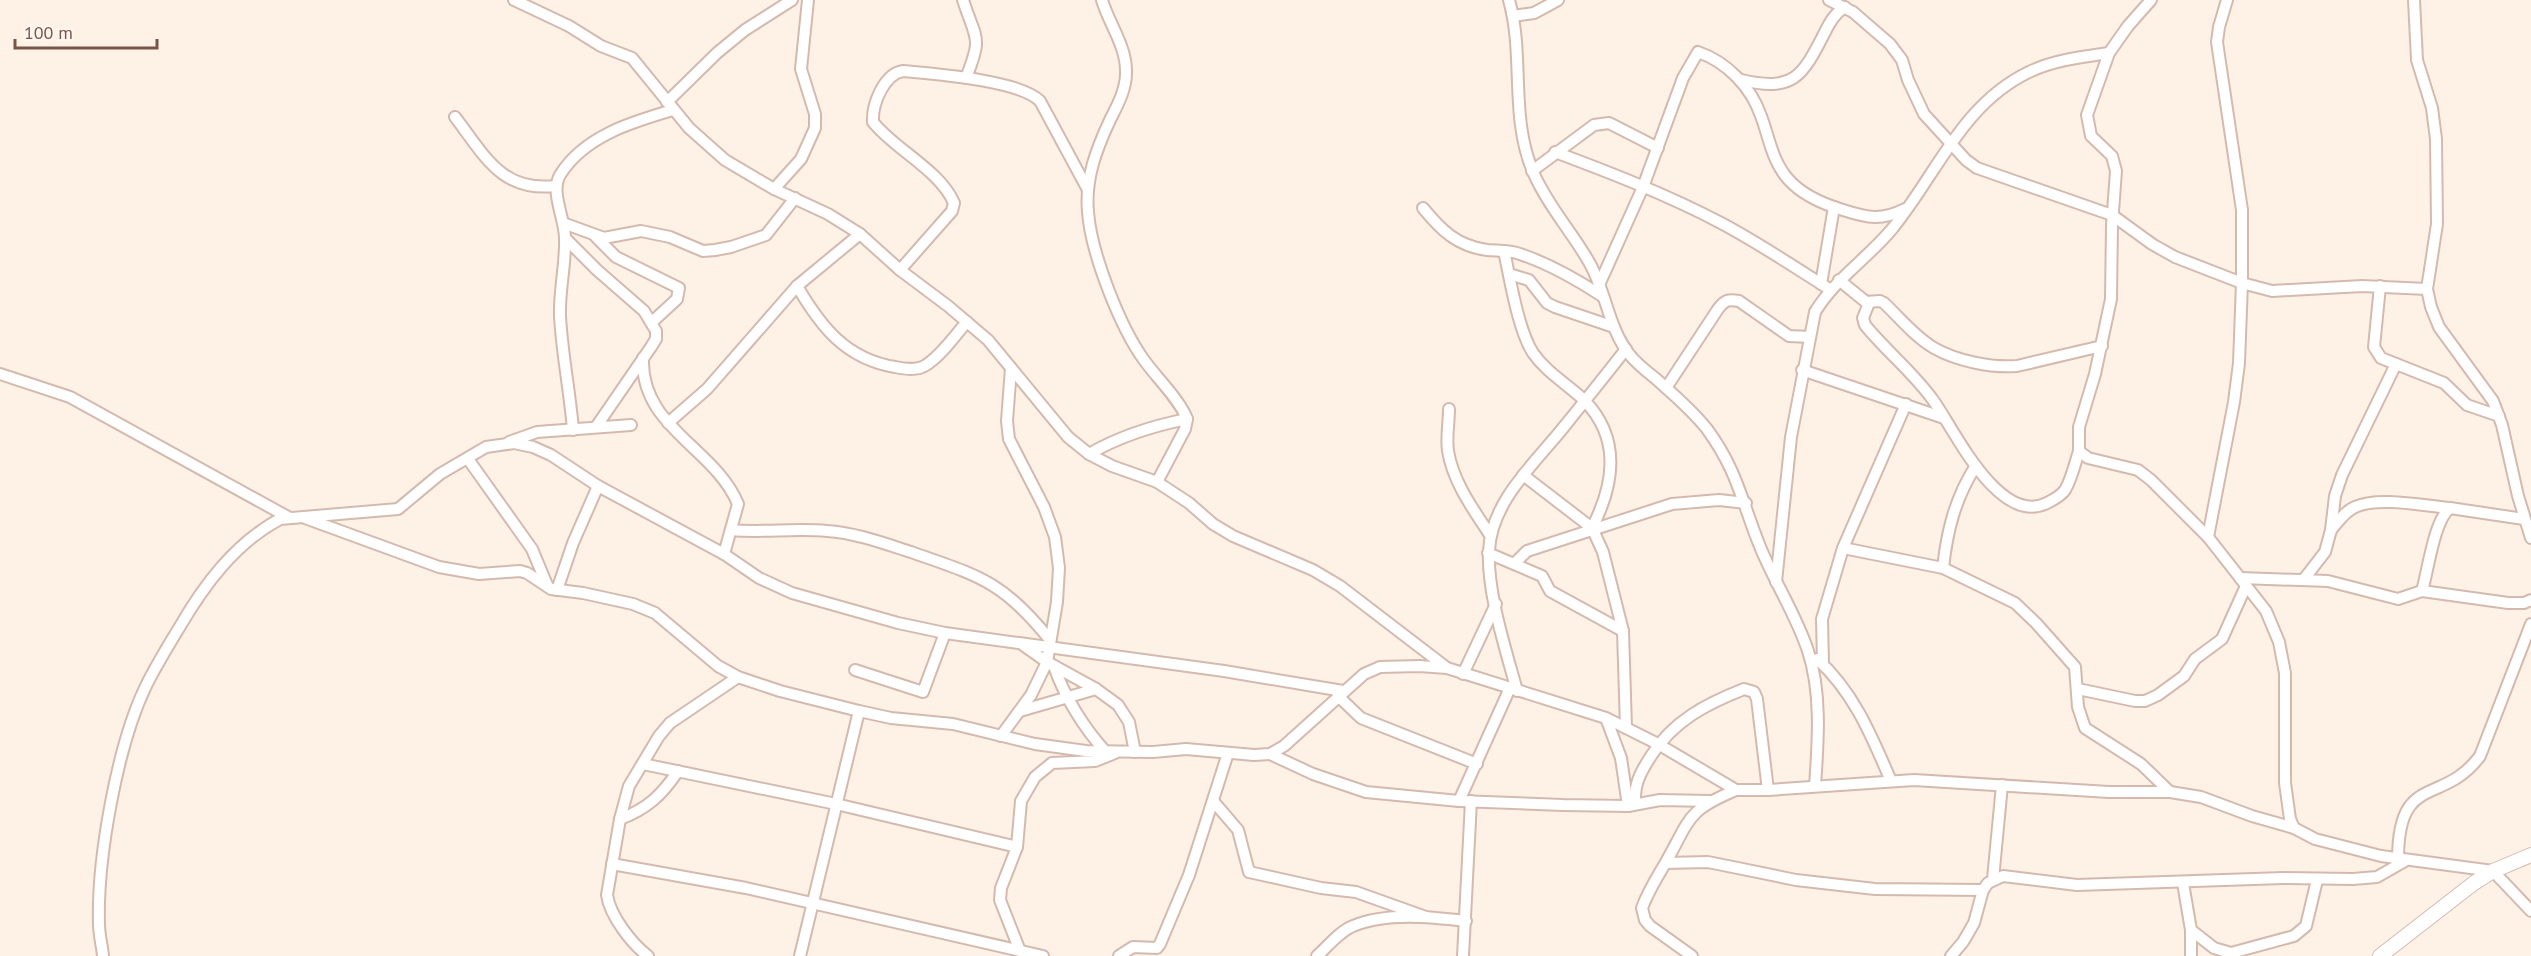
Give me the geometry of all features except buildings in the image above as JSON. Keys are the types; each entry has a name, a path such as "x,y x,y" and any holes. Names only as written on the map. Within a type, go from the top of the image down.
{"street":[{"path":"514,0 569,26 601,46 632,58 670,106 706,145 725,160 774,189 828,214 860,234 900,270 967,322 1011,368 1068,437 1089,454 1112,466 1157,482 1189,503 1213,524 1233,536 1313,570 1340,586 1447,668"},
{"path":"573,430 561,317 565,238 556,186 560,176 573,160 596,141 617,129 670,106 717,53 745,30 792,0"},
{"path":"774,189 801,159 815,128 815,114 801,69 808,0"},
{"path":"963,0 977,35 978,45 966,78"},
{"path":"1102,0 1121,48 1126,75 1124,88 1093,159 1088,190 1092,240 1118,312 1142,358 1187,419 1185,429 1157,482"},
{"path":"1509,0 1513,16 1518,109 1532,171 1543,193 1591,264 1614,327 1626,349 1694,414 1726,455 1775,584 1808,651 1813,671 1818,732 1815,786"},
{"path":"1513,16 1534,13 1549,7 1558,0"},
{"path":"1829,0 1845,7 1890,44 1902,60 1908,80 1924,114 1966,160 1977,168 2112,215 2152,244 2175,257 2242,283 2272,291 2293,292 2334,287 2380,286 2427,289"},
{"path":"1869,303 1863,318 1864,325 1920,383 1975,467 2011,500 2031,507 2039,506 2065,490 2079,451 2079,427 2102,346 2111,299 2115,162 2112,156 2091,136 2087,120 2109,54 2128,26 2151,0"},
{"path":"2208,537 2234,402 2239,363 2242,283 2242,210 2217,42 2227,0"},
{"path":"2414,0 2417,60 2432,108 2436,139 2437,224 2427,289 2439,327 2486,389 2499,416 2524,519 2531,538"},
{"path":"1740,80 1775,86 1798,74 1807,66 1834,16 1845,7"},
{"path":"1599,285 1643,187 1683,78 1696,52 1705,55 1740,80 1753,98 1775,158 1786,178 1799,190 1834,207 1870,217 1885,218 1908,207"},
{"path":"1775,584 1791,437 1802,370 1815,312 1839,280 1885,238 1951,141 1990,97 2029,72 2067,59 2109,54"},
{"path":"900,270 952,211 954,203 925,168 873,122 876,102 887,80 896,72 966,78 1012,87 1034,95 1045,110 1088,190"},
{"path":"454,117 503,175 512,182 527,186 556,186"},
{"path":"1532,171 1594,125 1602,123 1610,123 1658,148"},
{"path":"1555,152 1643,187 1722,223 1831,290"},
{"path":"564,223 594,235 611,238 641,231 670,237 703,251 731,247 766,235 795,198"},
{"path":"1821,284 1834,207"},
{"path":"1423,208 1440,229 1455,241 1487,250 1516,252 1558,269 1602,297"},
{"path":"668,423 707,389 797,286 860,234"},
{"path":"594,235 616,257 678,288 677,299 652,322"},
{"path":"565,238 617,289 634,301 652,322 656,331 656,339 596,427"},
{"path":"1504,251 1531,350 1540,363 1585,401 1606,432 1612,454 1606,490 1593,529"},
{"path":"1509,274 1529,280 1547,303 1555,308 1614,327"},
{"path":"1839,280 1869,303 1880,301 1884,303 1922,339 1935,348 1989,364 2003,367 2027,364 2102,346"},
{"path":"797,286 807,304 832,335 861,359 874,363 908,369 926,365 967,322"},
{"path":"2380,286 2374,347 2380,358 2444,383 2467,405 2499,416"},
{"path":"1666,388 1724,302 1739,301 1789,336 1810,337"},
{"path":"1459,801 1513,689 1490,579 1488,554 1490,535 1502,507 1523,475 1626,349"},
{"path":"643,358 647,393 668,423 726,481 734,494 738,504 724,554"},
{"path":"2304,579 2325,552 2331,530 2335,496 2342,475 2396,364"},
{"path":"1011,368 1007,421 1009,439 1044,507 1055,537 1059,568 1057,602 1050,644 1051,664 1086,728 1105,751"},
{"path":"1802,370 1944,417"},
{"path":"0,374 70,397 288,517 305,518 398,509 440,474 486,447 514,443 533,447 598,486 724,554 759,578 792,592 898,623 945,633 1023,644 1050,644 1224,671 1340,694 1361,718 1477,764"},
{"path":"1823,664 1822,619 1843,548 1906,404"},
{"path":"1449,409 1448,451 1454,472 1462,492 1490,535"},
{"path":"1089,454 1130,434 1187,419"},
{"path":"506,444 537,432 631,425"},
{"path":"2079,451 2088,458 2138,470 2208,537 2266,610 2279,642 2285,673 2285,783 2290,819 2294,828"},
{"path":"468,459 532,549 552,587"},
{"path":"1943,568 1946,541 1957,499 1975,467"},
{"path":"1523,475 1593,529 1609,569 1623,631 1626,728"},
{"path":"552,587 598,486"},
{"path":"1515,563 1527,551 1672,504 1719,500 1746,503"},
{"path":"2331,530 2344,515 2364,504 2398,503 2524,519"},
{"path":"2422,591 2439,523 2450,508"},
{"path":"103,956 99,904 111,808 120,764 144,690 184,618 214,574 264,528 288,517"},
{"path":"305,518 439,567 479,574 520,571 552,587 610,598 655,613 718,666 738,676 780,691 891,718 953,724 1035,744 1105,751 1186,750 1270,754 1352,789 1459,801 1631,805 1660,800 1710,801"},
{"path":"731,530 754,532 826,530 849,534 959,567 981,577 1013,599 1050,644"},
{"path":"1843,548 1943,568 2015,603 2075,667 2080,718 2085,728 2141,764 2170,792"},
{"path":"1488,554 1515,563 1542,576 1555,594 1604,618 1623,631"},
{"path":"2243,582 2304,579 2328,581 2398,599 2422,591 2508,603 2524,603 2531,600"},
{"path":"2078,688 2135,701 2145,701 2158,695 2184,676 2195,659 2222,639 2243,582"},
{"path":"1463,674 1496,604"},
{"path":"2402,860 2398,834 2402,817 2412,803 2429,790 2470,770 2481,756 2531,624"},
{"path":"855,670 923,692 945,633"},
{"path":"1023,644 1051,664 1110,698 1124,713 1131,731 1135,752"},
{"path":"1808,651 1842,686 1865,720 1891,781"},
{"path":"1001,736 1051,664"},
{"path":"1270,754 1284,746 1364,675 1380,667 1447,668 1606,718 1659,744 1736,790"},
{"path":"648,956 625,930 608,904 607,888 620,819 629,786 659,736 670,723 738,676"},
{"path":"1020,711 1096,689"},
{"path":"1631,805 1638,778 1659,744 1675,726 1695,711 1744,689 1750,690 1756,699 1768,790"},
{"path":"800,956 859,711"},
{"path":"1606,718 1621,758 1631,805"},
{"path":"1020,951 1000,900 1001,888 1017,847 1022,801 1035,777 1046,766 1052,763 1095,761 1118,752"},
{"path":"1119,956 1133,947 1152,949 1160,944 1189,875 1228,753"},
{"path":"643,764 836,804 1017,847"},
{"path":"620,819 648,806 668,787 678,771"},
{"path":"1692,956 1650,926 1642,913 1644,903 1686,823 1700,807 1736,790 1768,790 1891,781 2109,792 2170,792 2201,797 2252,816 2294,828 2315,839 2402,860 2493,871 2531,911"},
{"path":"1993,879 2002,785"},
{"path":"1463,956 1471,801"},
{"path":"1214,802 1238,830 1249,872 1321,888 1356,892 1426,917"},
{"path":"2380,956 2453,898 2493,871 2531,855"},
{"path":"1951,956 1963,942 1974,923 1983,890 1993,879 2010,875 2077,885 2283,878 2317,880 2376,877 2402,860"},
{"path":"1666,863 1708,862 1796,880 1875,889 1983,890"},
{"path":"612,864 685,875 1042,956"},
{"path":"2191,930 2222,954 2294,936 2301,932 2310,912 2317,880"},
{"path":"2183,883 2191,930 2191,956"},
{"path":"1317,956 1353,926 1395,918 1426,917 1466,921"}]}
